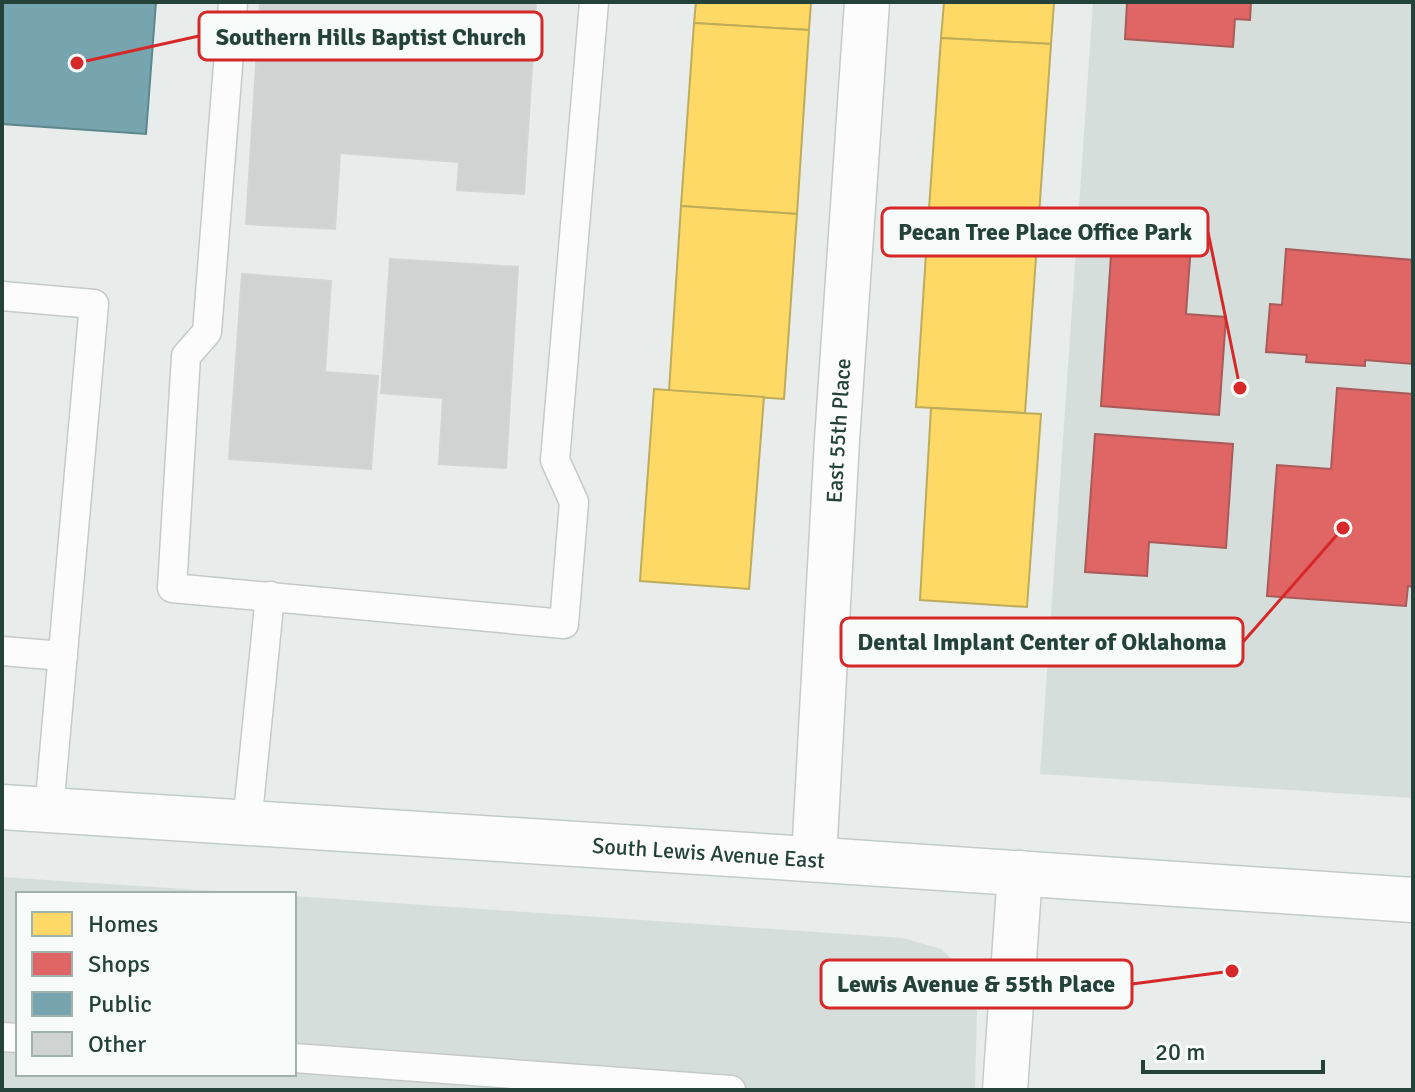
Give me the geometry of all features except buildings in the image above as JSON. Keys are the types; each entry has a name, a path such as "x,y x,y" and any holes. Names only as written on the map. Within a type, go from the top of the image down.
{"main road":[{"name":"East 55th Place","path":"814,858 837,440 867,2"},
{"name":"South Lewis Avenue East","path":"2,807 814,858 1413,900"},
{"path":"1005,1090 1020,873"}],"lane":[{"path":"233,2 207,332 186,356 172,588 564,624 574,502 555,460 594,2"},
{"path":"2,296 94,304 49,810"},
{"path":"247,824 270,596"},
{"path":"2,651 63,656"},
{"path":"296,1058 731,1090"}],"shaded area":[{"path":"1093,2 1413,2 1413,798 1040,774"},
{"path":"2,877 228,892 16,892 16,1076 296,1076 296,896 903,938 941,949 969,976 977,1011 975,1090 2,1090"}],"place":[{"name":"Southern Hills Baptist Church","path":"77,63"},
{"name":"Pecan Tree Place Office Park","path":"1240,388"},
{"name":"Dental Implant Center of Oklahoma","path":"1343,528"},
{"name":"Lewis Avenue & 55th Place","path":"1232,971"}]}
